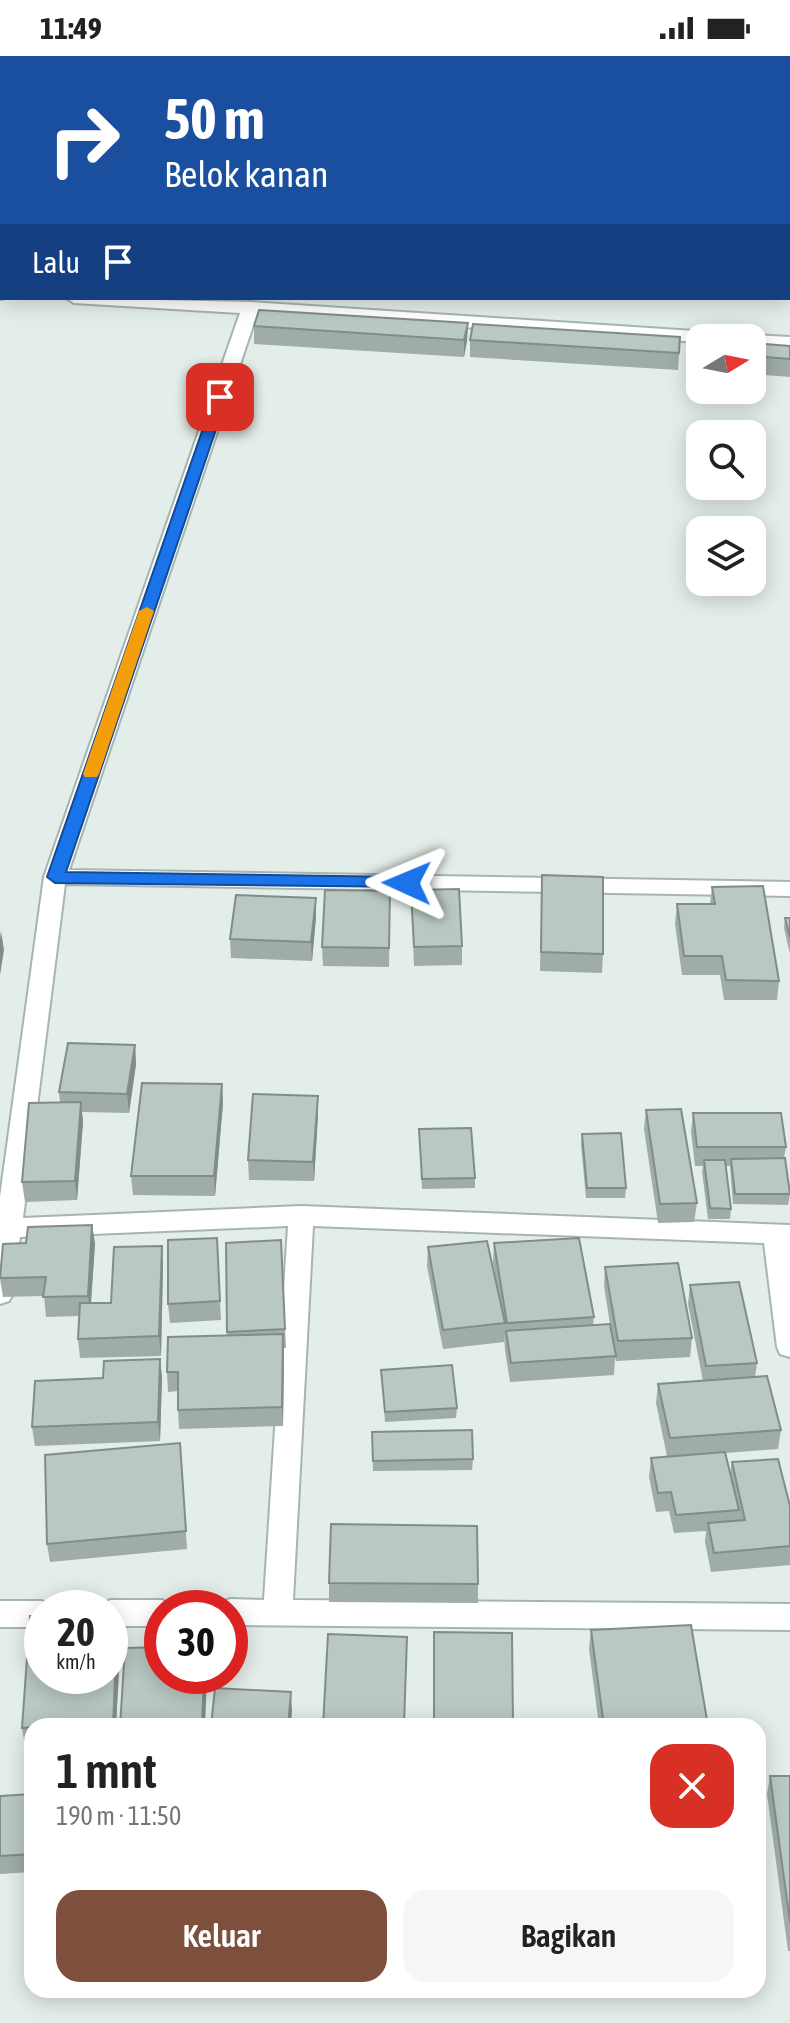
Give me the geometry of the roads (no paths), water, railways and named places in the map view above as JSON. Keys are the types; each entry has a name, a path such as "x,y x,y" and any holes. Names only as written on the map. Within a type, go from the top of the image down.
{"street":[{"path":"113,300 686,335"},
{"path":"0,1294 6,1228 55,877 251,307"},
{"path":"766,341 790,342"},
{"path":"55,877 790,889"},
{"path":"6,1228 301,1216 783,1234 790,1347"},
{"path":"278,1612 301,1216"},
{"path":"248,1612 790,1617"},
{"path":"0,1614 24,1614"}]}
